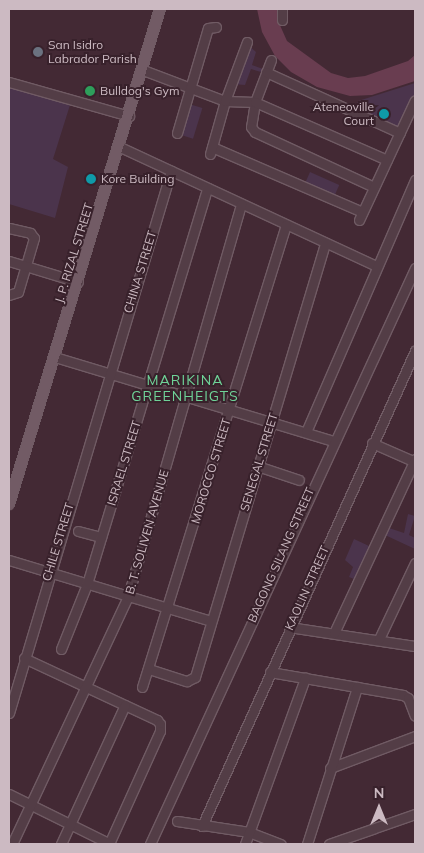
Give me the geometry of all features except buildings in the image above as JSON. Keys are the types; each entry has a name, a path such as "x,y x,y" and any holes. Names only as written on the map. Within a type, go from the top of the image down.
{"main road":[{"name":"J. P. RIZAL STREET","path":"9,504 13,474 55,357 120,147 160,9"}],"street":[{"path":"282,9 282,20"},
{"path":"176,133 189,85 208,28 216,27"},
{"path":"248,42 225,101 212,150 360,216 415,100"},
{"path":"271,60 255,102 251,119 255,132 374,187"},
{"path":"143,70 189,85 225,101 255,102 387,160"},
{"path":"266,72 400,132"},
{"path":"9,78 19,83 129,116"},
{"path":"9,82 19,83"},
{"path":"120,147 376,266"},
{"name":"CHINA STREET","path":"109,373 171,171"},
{"path":"306,432 376,266 415,182"},
{"name":"ISRAEL STREET","path":"61,649 88,584 207,188"},
{"name":"B. T. SOLIVEN AVENUE","path":"12,844 128,596 241,204"},
{"name":"MOROCCO STREET","path":"142,687 169,608 286,225"},
{"path":"9,228 34,237 25,266 12,295"},
{"name":"SENEGAL STREET","path":"149,669 192,680 325,243"},
{"path":"9,262 78,282"},
{"name":"BAGONG SILANG STREET","path":"150,844 333,440 415,268"},
{"name":"KAOLIN STREET","path":"202,826 289,627 415,351"},
{"path":"55,357 333,440"},
{"name":"CHILE STREET","path":"9,712 48,572 109,373"},
{"path":"334,633 415,461 372,443"},
{"path":"257,466 299,480"},
{"path":"78,531 101,537"},
{"path":"9,560 211,621"},
{"path":"379,639 415,563"},
{"path":"289,627 379,639 415,646"},
{"path":"9,794 110,844 160,731 160,724 125,705 24,658"},
{"path":"270,672 408,698 415,716"},
{"path":"245,844 305,678"},
{"path":"307,844 357,687"},
{"path":"60,844 125,705"},
{"path":"330,768 415,736"},
{"path":"329,844 415,814"},
{"path":"177,821 249,832 281,844"}],"shaded area":[{"path":"257,9 279,9 279,23 287,41 331,73 348,78 365,76 408,61 415,55 415,81 372,95 350,96 317,87 291,72 275,56 262,32"},
{"path":"248,45 256,52 252,65 263,69 261,72 251,69 245,85 233,84"},
{"path":"415,83 415,96 398,129 354,110 358,101"},
{"path":"9,85 70,105 53,159 68,167 55,218 9,204"},
{"path":"189,104 202,108 193,139 180,135"},
{"path":"310,172 339,185 334,197 305,184"},
{"path":"408,514 415,516 409,535 415,538 415,549 385,535 389,528 404,533"},
{"path":"354,539 369,546 354,579 349,577 353,567 345,560"}],"place":[{"name":"San Isidro Labrador Parish","path":"38,52"},
{"name":"Bulldog's Gym","path":"90,91"},
{"name":"Ateneoville Court","path":"384,114"},
{"name":"Kore Building","path":"91,179"}],"district":[{"name":"MARIKINA GREENHEIGTS","path":"185,388"}]}
